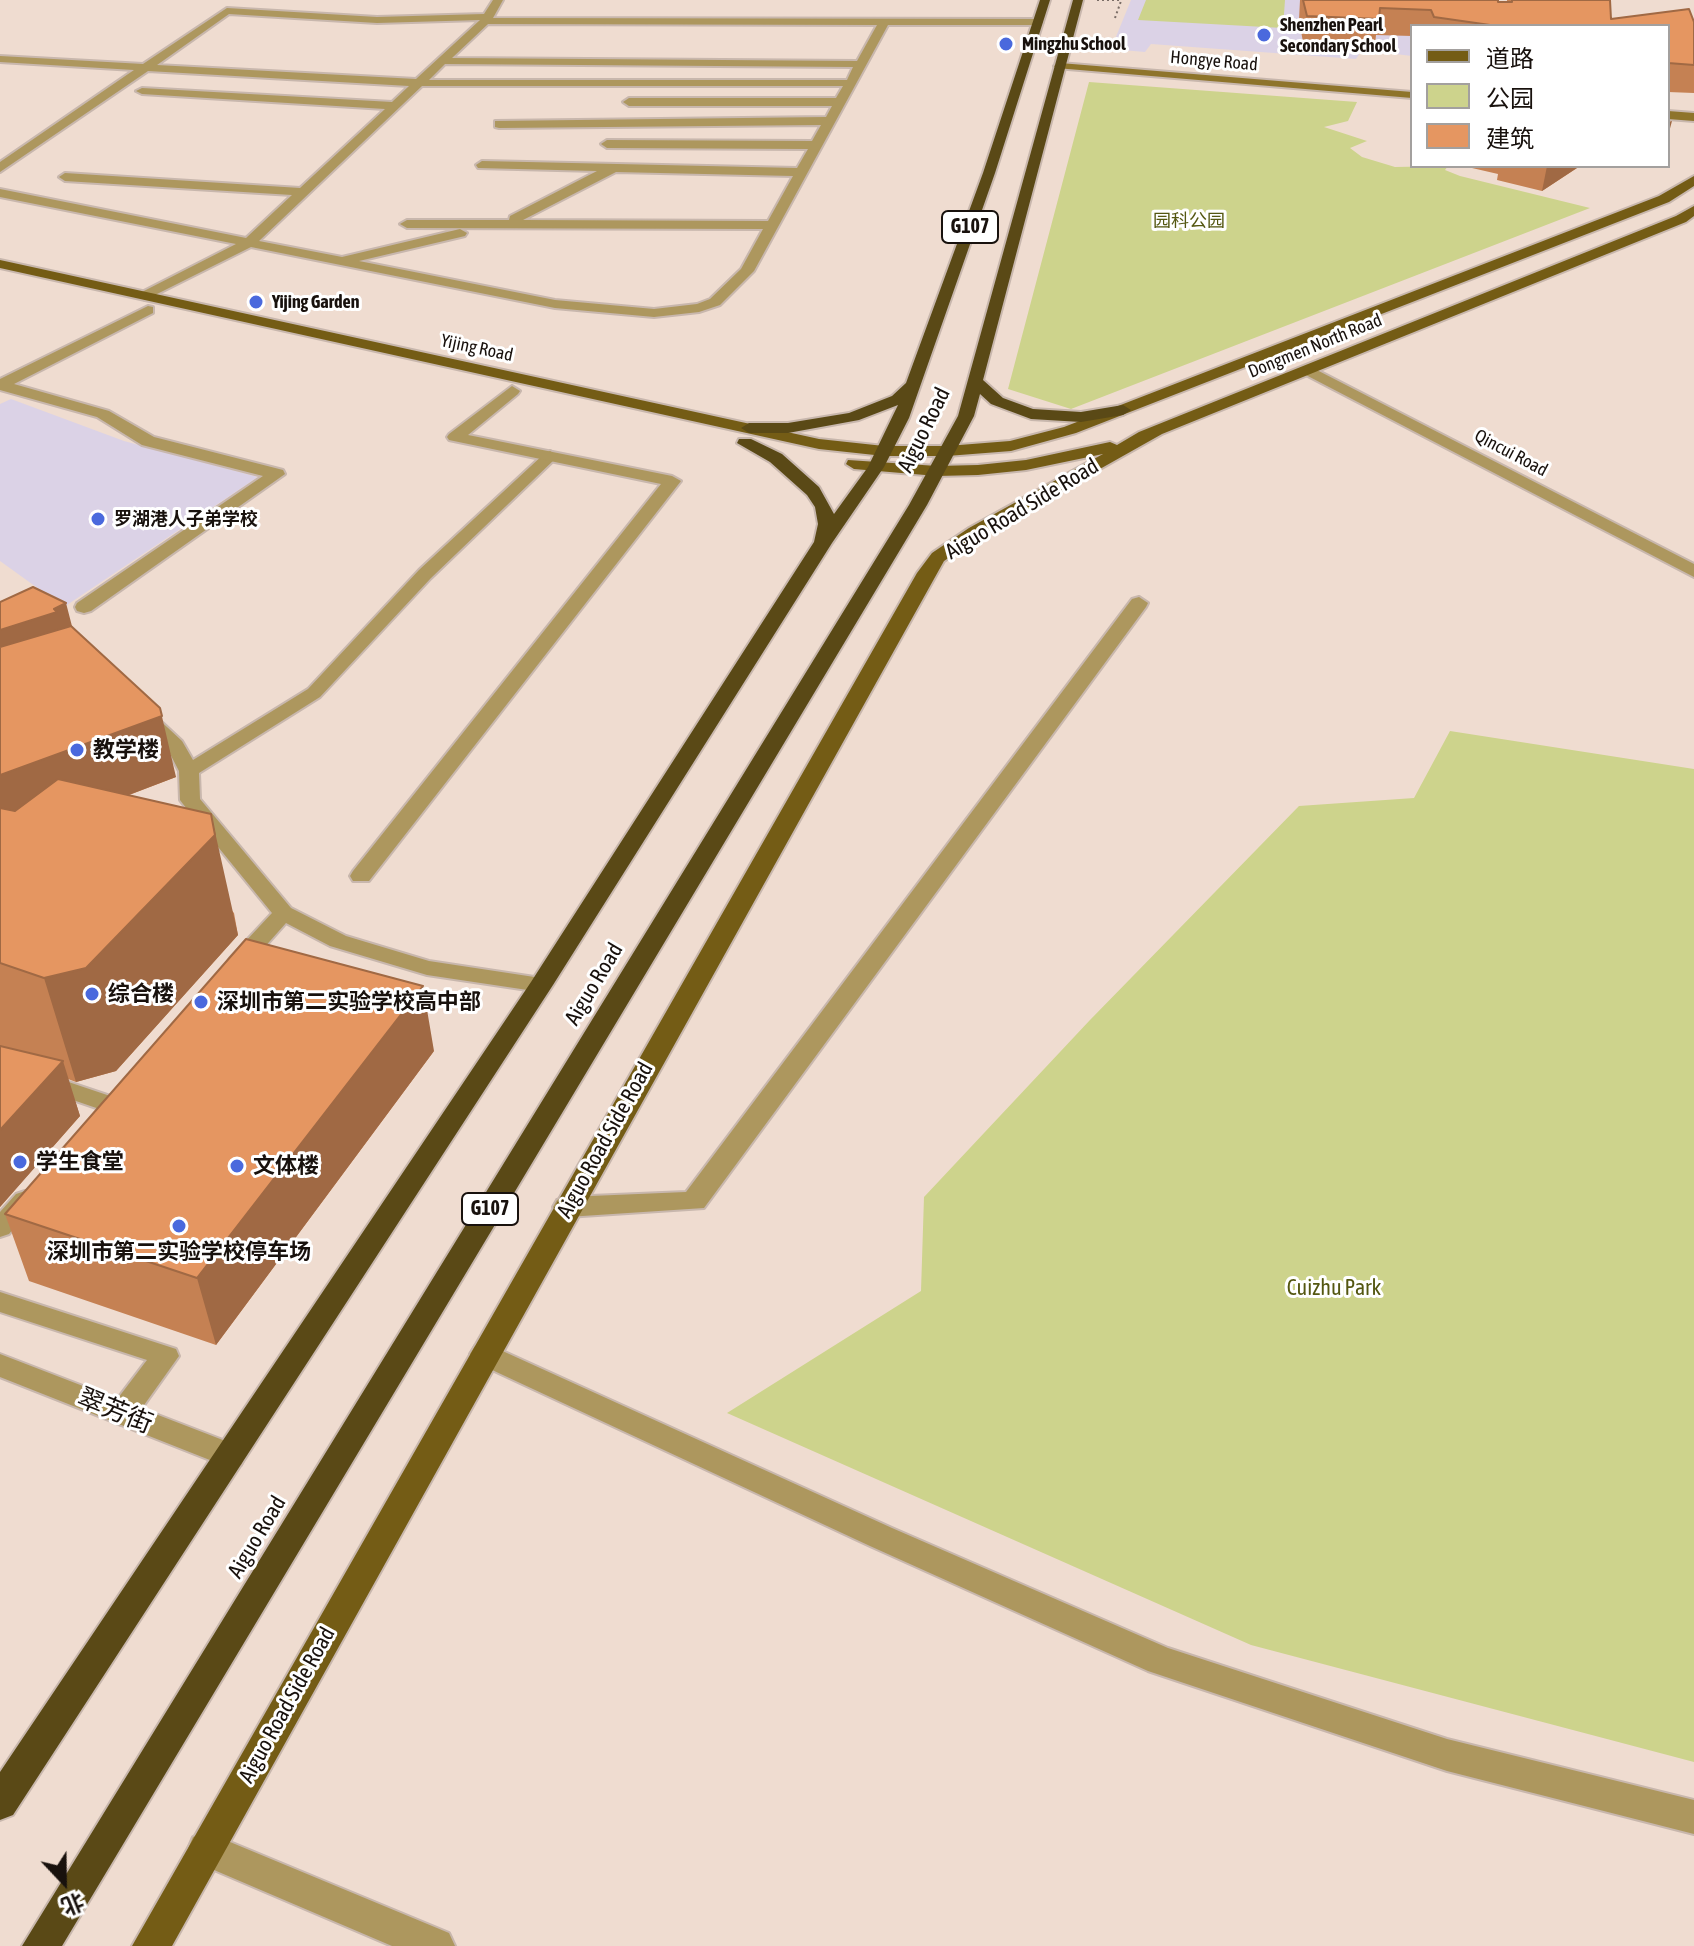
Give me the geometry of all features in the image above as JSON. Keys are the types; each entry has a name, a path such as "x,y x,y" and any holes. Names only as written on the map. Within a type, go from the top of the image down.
{"highway":[{"name":"Aiguo Road","path":"0,1803 541,985 823,542 880,459 912,386 989,173 1045,0"},
{"name":"Aiguo Road","path":"41,1946 942,461 966,416 1078,0"},
{"path":"976,382 997,401 1031,414 1081,417 1123,410"},
{"path":"747,435 853,417 898,399 912,386"},
{"path":"747,435 813,491 824,507 827,524 823,542"}],"main road":[{"name":"Dongmen North Road","path":"942,461 1040,440 1123,410 1664,199 1694,180"},
{"name":"Dongmen North Road","path":"942,461 1026,465 1090,452 1157,430 1681,219 1694,210"},
{"name":"Yijing Road","path":"0,264 147,303 512,391 747,435"},
{"name":"Yijing Road","path":"0,278 147,303 747,435 832,461 942,461"},
{"name":"Aiguo Road Side Road","path":"151,1946 926,573 938,557 975,532 1157,430"}],"street":[{"path":"0,385 249,243 486,19 498,0"},
{"path":"0,168 227,11 377,20 1038,22"},
{"path":"843,22 850,11"},
{"path":"906,22 913,11"},
{"path":"0,193 555,304 654,313 699,308 715,302 747,271 884,22"},
{"path":"0,59 419,83 850,83"},
{"path":"442,61 861,64"},
{"name":"Hongye Road","path":"1060,66 1410,95"},
{"path":"142,91 395,106"},
{"path":"629,102 840,102"},
{"path":"1670,115 1694,117"},
{"path":"499,124 829,121"},
{"path":"607,144 816,145"},
{"path":"482,165 802,172"},
{"path":"338,261 506,223 577,190 618,166"},
{"path":"65,177 303,192"},
{"path":"407,224 772,225"},
{"name":"Qincui Road","path":"1309,371 1694,571"},
{"path":"0,385 103,414 148,441 277,474 84,607"},
{"path":"361,876 672,481 455,437 512,391"},
{"path":"567,1207 694,1201 1139,603"},
{"path":"485,1354 881,1537 1160,1660 1447,1755 1694,1817"},
{"name":"翠芳街","path":"0,1365 230,1456"},
{"path":"206,1849 429,1945"}],"lane":[{"path":"189,771 314,693 425,574 550,456"},
{"path":"130,703 175,745 189,771 190,800 283,913 338,941 427,968 541,985"},
{"path":"222,981 283,913"},
{"path":"0,1067 111,1105"},
{"path":"90,1128 131,1083"},
{"path":"0,1228 40,1183"},
{"path":"0,1302 166,1356 122,1414"}],"path":[{"path":"1088,0 1121,1 1115,18"}],"shaded area":[{"name":"Shenzhen Pearl Secondary School","path":"1131,0 1490,0 1410,24 1410,56 1362,50 1356,59 1151,44 1145,52 1111,49"},
{"name":"罗湖港人子弟学校","path":"11,399 124,441 258,477 64,607 0,561 0,404"}],"green space":[{"path":"1146,0 1285,0 1283,28 1138,20"},
{"name":"园科公园","path":"1089,82 1357,102 1348,121 1324,127 1367,141 1350,148 1362,157 1395,167 1446,168 1445,170 1460,176 1590,208 1071,409 1008,389"},
{"name":"Cuizhu Park","path":"1450,731 1694,769 1694,1762 1251,1645 727,1413 921,1291 924,1197 1090,1020 1299,806 1414,798"}],"building":[{"path":"1303,0 1610,0 1611,19 1689,9 1694,22 1694,65 1670,63 1670,24 1483,24 1434,17 1431,10 1380,8 1379,19 1307,16"},
{"path":"33,587 66,603 54,609 57,612 0,630 0,602"},
{"path":"71,626 160,708 162,716 0,775 0,647"},
{"path":"58,779 211,814 215,835 86,968 44,978 0,963 0,808 15,811"},
{"path":"246,939 423,986 197,1278 5,1214"},
{"path":"0,1046 63,1061 0,1130"}],"place":[{"name":"Shenzhen Pearl Secondary School","path":"1264,35"},
{"name":"Mingzhu School","path":"1006,44"},
{"name":"Yijing Garden","path":"256,302"},
{"name":"罗湖港人子弟学校","path":"98,519"},
{"name":"教学楼","path":"77,750"},
{"name":"综合楼","path":"92,994"},
{"name":"深圳市第二实验学校高中部","path":"201,1002"},
{"name":"学生食堂","path":"20,1162"},
{"name":"文体楼","path":"237,1166"},
{"name":"深圳市第二实验学校停车场","path":"179,1226"}]}
